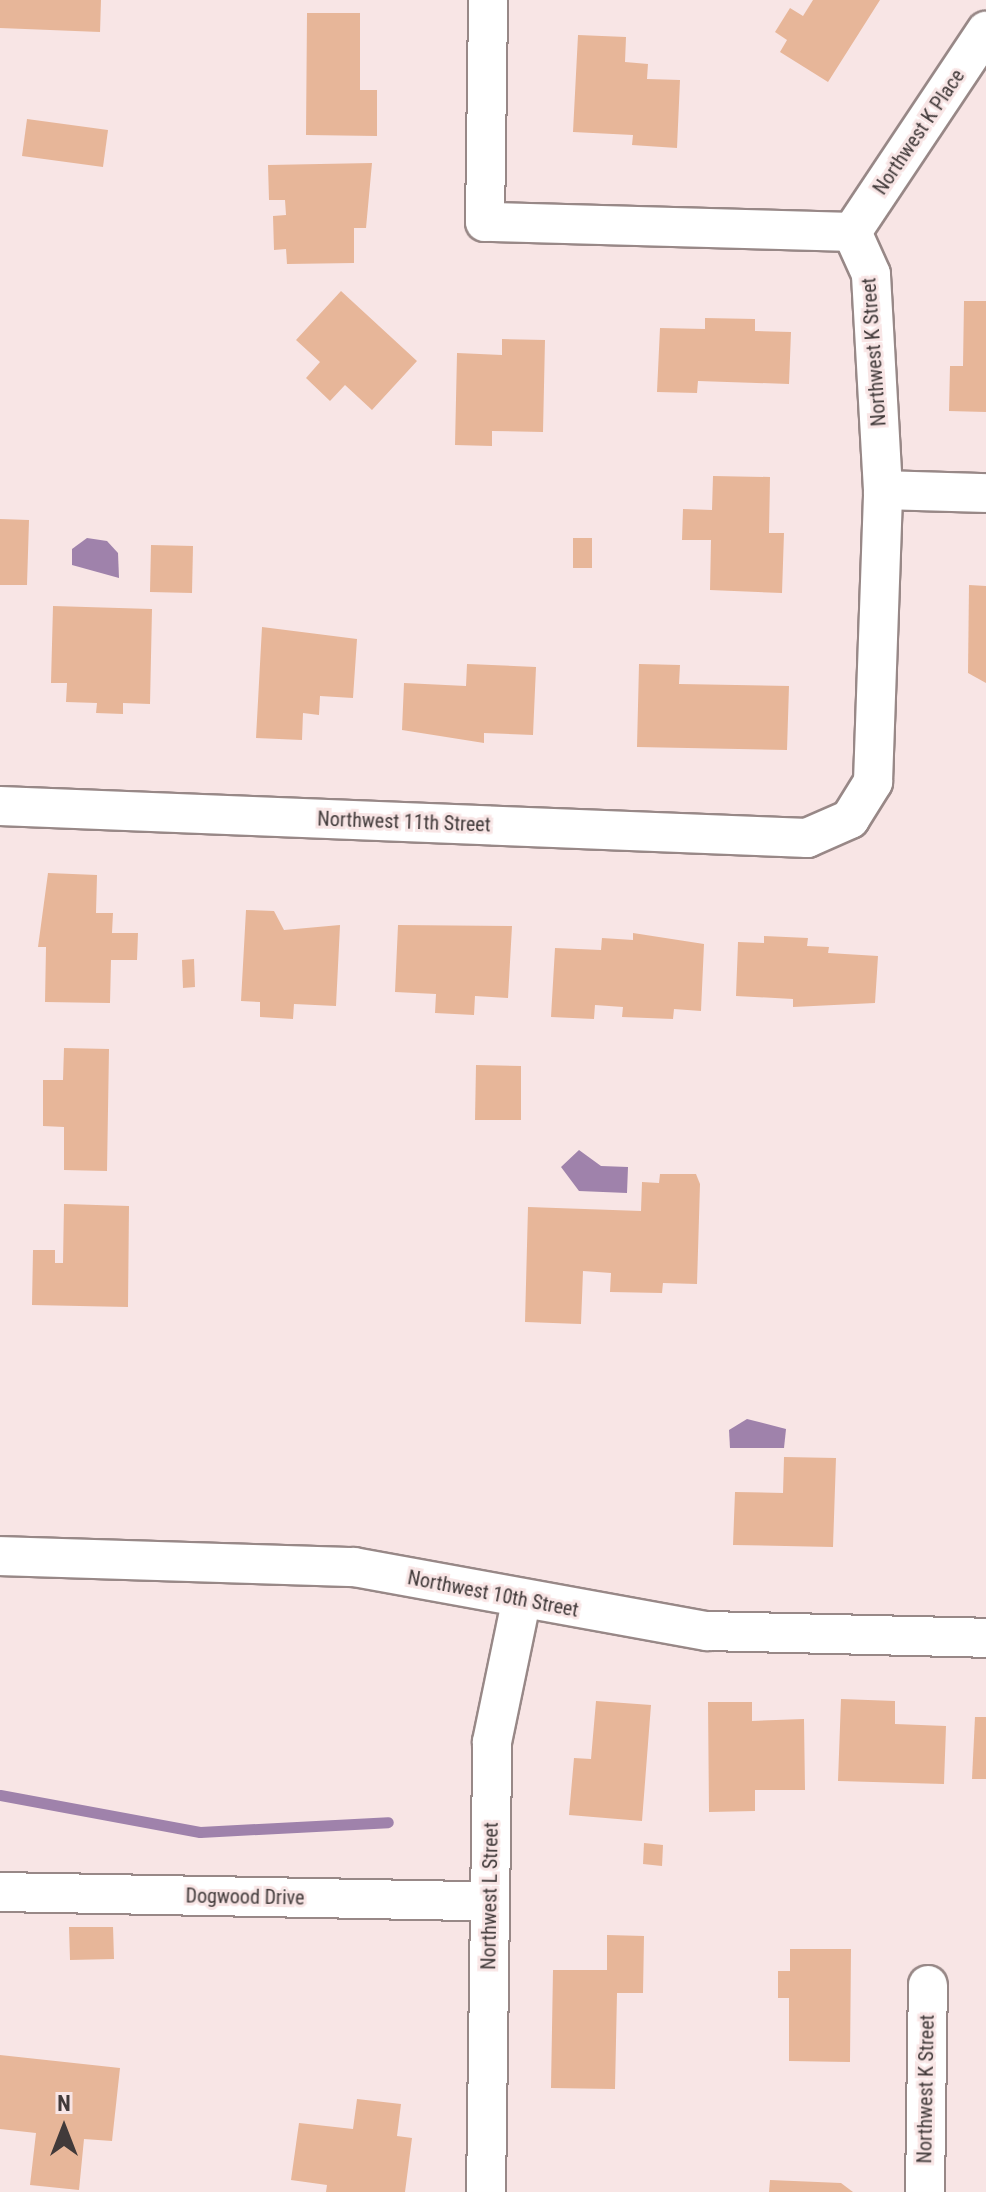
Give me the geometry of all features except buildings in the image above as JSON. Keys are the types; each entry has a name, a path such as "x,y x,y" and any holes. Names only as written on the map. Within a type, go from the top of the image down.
{"street":[{"path":"488,0 485,222 852,232"},
{"name":"Northwest K Place","path":"852,232 986,31"},
{"name":"Northwest K Street","path":"807,838 850,819 873,782 883,490 871,274 852,232"},
{"path":"883,490 986,493"},
{"name":"Northwest 11th Street","path":"0,806 807,838"},
{"name":"Northwest 10th Street","path":"0,1556 354,1567 521,1602 707,1631 986,1638"},
{"name":"Northwest L Street","path":"486,2192 492,1742 521,1602"},
{"name":"Dogwood Drive","path":"0,1892 490,1901"},
{"name":"Northwest K Street","path":"925,2192 928,1985"}],"shaded area":[{"path":"87,538 107,541 118,553 119,578 72,565 72,549"},
{"path":"579,1150 601,1166 628,1167 627,1193 579,1191 561,1167"},
{"path":"747,1419 786,1429 784,1448 730,1448 729,1430"}],"waterway":[{"path":"0,1795 200,1832 388,1822"}]}
